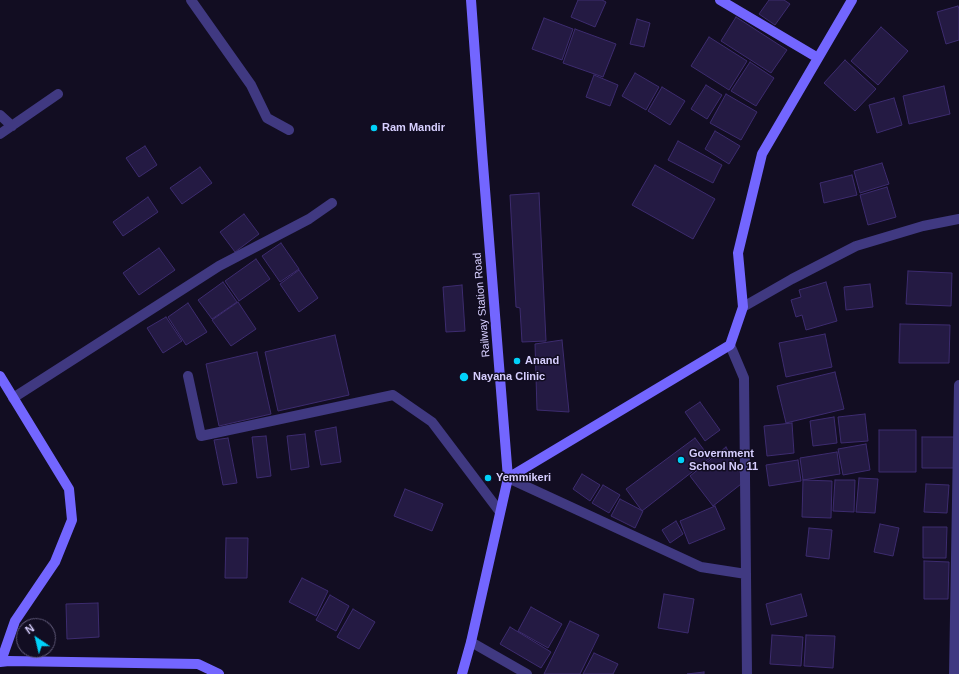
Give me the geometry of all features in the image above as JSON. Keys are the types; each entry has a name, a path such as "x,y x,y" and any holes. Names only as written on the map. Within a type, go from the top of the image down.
{"street":[{"path":"191,0 251,85 267,118 289,130"},
{"name":"Railway Station Road","path":"462,674 471,642 508,478 471,0"},
{"path":"720,0 818,58"},
{"path":"508,478 730,345 743,307 738,253 762,154 852,0"},
{"path":"0,134 58,94"},
{"path":"0,115 12,126"},
{"path":"14,398 219,266 309,219 332,203"},
{"path":"743,307 856,246 923,226 959,219"},
{"path":"730,345 744,378 747,674"},
{"path":"0,376 69,489 72,520 55,562 15,621 0,662 198,664 219,674"},
{"path":"188,376 202,436 393,395 432,422 500,512"},
{"path":"954,674 959,385"},
{"path":"508,478 701,567 746,574"},
{"path":"471,642 527,674"}],"building":[{"path":"578,0 602,0 606,2 595,27 571,17"},
{"path":"769,0 784,0 790,4 775,25 759,14"},
{"path":"958,6 959,40 946,44 937,12"},
{"path":"736,17 787,50 771,73 721,41"},
{"path":"544,18 573,29 562,60 532,49"},
{"path":"637,19 650,23 644,47 630,44"},
{"path":"881,27 908,51 878,85 851,61"},
{"path":"575,29 616,44 603,77 563,63"},
{"path":"709,37 747,61 729,90 691,66"},
{"path":"845,60 876,89 855,111 824,83"},
{"path":"750,62 774,78 756,106 731,91"},
{"path":"635,73 659,87 646,110 622,96"},
{"path":"594,75 618,85 610,106 586,97"},
{"path":"706,85 722,95 707,119 691,109"},
{"path":"944,86 950,114 909,124 903,96"},
{"path":"662,87 685,101 670,125 648,111"},
{"path":"726,94 757,112 741,140 710,123"},
{"path":"894,98 902,125 877,133 869,105"},
{"path":"715,131 740,146 729,164 705,149"},
{"path":"678,141 722,165 713,183 668,160"},
{"path":"145,146 157,165 139,177 126,158"},
{"path":"882,163 889,184 860,193 854,171"},
{"path":"655,165 715,199 693,239 632,205"},
{"path":"200,167 212,183 182,204 170,188"},
{"path":"852,175 857,195 824,203 820,183"},
{"path":"887,187 896,217 868,225 860,195"},
{"path":"539,193 546,341 522,342 520,308 516,307 510,195"},
{"path":"148,197 158,212 123,236 113,222"},
{"path":"244,214 259,234 235,252 220,232"},
{"path":"281,243 299,269 280,282 262,256"},
{"path":"159,248 175,270 139,295 123,273"},
{"path":"256,259 270,279 239,301 225,281"},
{"path":"299,270 318,298 299,312 280,284"},
{"path":"908,271 952,273 951,306 906,304"},
{"path":"223,282 237,302 212,319 198,300"},
{"path":"826,282 837,321 806,330 802,315 796,317 791,300 801,297 799,290"},
{"path":"870,284 873,307 846,310 844,287"},
{"path":"462,285 465,331 446,332 443,287"},
{"path":"238,302 256,329 231,346 212,320"},
{"path":"188,303 207,332 186,345 168,317"},
{"path":"166,317 182,341 163,353 147,328"},
{"path":"900,324 950,325 949,363 899,363"},
{"path":"825,334 832,367 786,377 779,343"},
{"path":"335,335 349,395 278,411 265,352"},
{"path":"562,340 569,412 537,410 535,344"},
{"path":"257,352 271,414 219,426 206,364"},
{"path":"835,372 844,409 786,423 777,386"},
{"path":"700,402 720,430 705,441 685,412"},
{"path":"865,414 868,441 841,443 838,417"},
{"path":"834,417 837,443 813,446 810,421"},
{"path":"792,423 794,453 767,456 764,426"},
{"path":"336,427 341,462 321,465 315,431"},
{"path":"879,430 916,430 916,472 879,472"},
{"path":"305,434 309,467 291,470 287,436"},
{"path":"266,436 271,476 257,478 252,437"},
{"path":"922,437 955,437 955,468 922,468"},
{"path":"228,438 237,483 223,485 214,440"},
{"path":"695,438 710,458 642,511 626,489"},
{"path":"866,444 870,470 843,475 838,449"},
{"path":"726,447 745,481 713,506 690,476"},
{"path":"837,452 840,474 803,480 800,458"},
{"path":"798,460 801,481 769,486 766,465"},
{"path":"582,474 600,485 590,501 573,489"},
{"path":"859,478 878,479 875,513 856,512"},
{"path":"803,480 832,481 831,518 802,517"},
{"path":"835,480 855,480 854,512 833,511"},
{"path":"926,484 949,485 947,513 924,512"},
{"path":"603,485 620,495 609,513 592,503"},
{"path":"405,489 443,504 432,531 394,516"},
{"path":"620,499 643,511 635,528 611,516"},
{"path":"715,506 725,529 689,544 680,521"},
{"path":"676,521 683,534 670,543 662,530"},
{"path":"880,524 899,528 893,556 874,552"},
{"path":"923,527 947,527 946,558 923,558"},
{"path":"809,528 832,530 829,559 806,556"},
{"path":"226,538 248,538 247,578 225,578"},
{"path":"924,561 949,562 948,599 924,599"},
{"path":"302,578 328,591 316,616 289,602"},
{"path":"664,594 694,599 688,633 658,628"},
{"path":"801,594 807,616 771,625 766,604"},
{"path":"330,595 349,606 336,631 316,620"},
{"path":"98,603 99,637 67,639 66,604"},
{"path":"531,607 562,624 548,648 518,631"},
{"path":"353,609 375,622 359,649 337,637"},
{"path":"570,621 599,635 580,674 544,674"},
{"path":"510,627 551,652 541,668 500,644"},
{"path":"772,635 803,637 801,666 770,664"},
{"path":"806,635 835,636 833,668 804,666"},
{"path":"594,653 618,664 613,674 583,674"},
{"path":"704,672 704,674 687,674"}],"place":[{"name":"Ram Mandir","path":"374,128"},
{"name":"Anand","path":"517,361"},
{"name":"Nayana Clinic","path":"464,377"},
{"name":"Government School No 11","path":"681,460"},
{"name":"Yemmikeri","path":"488,478"}]}
